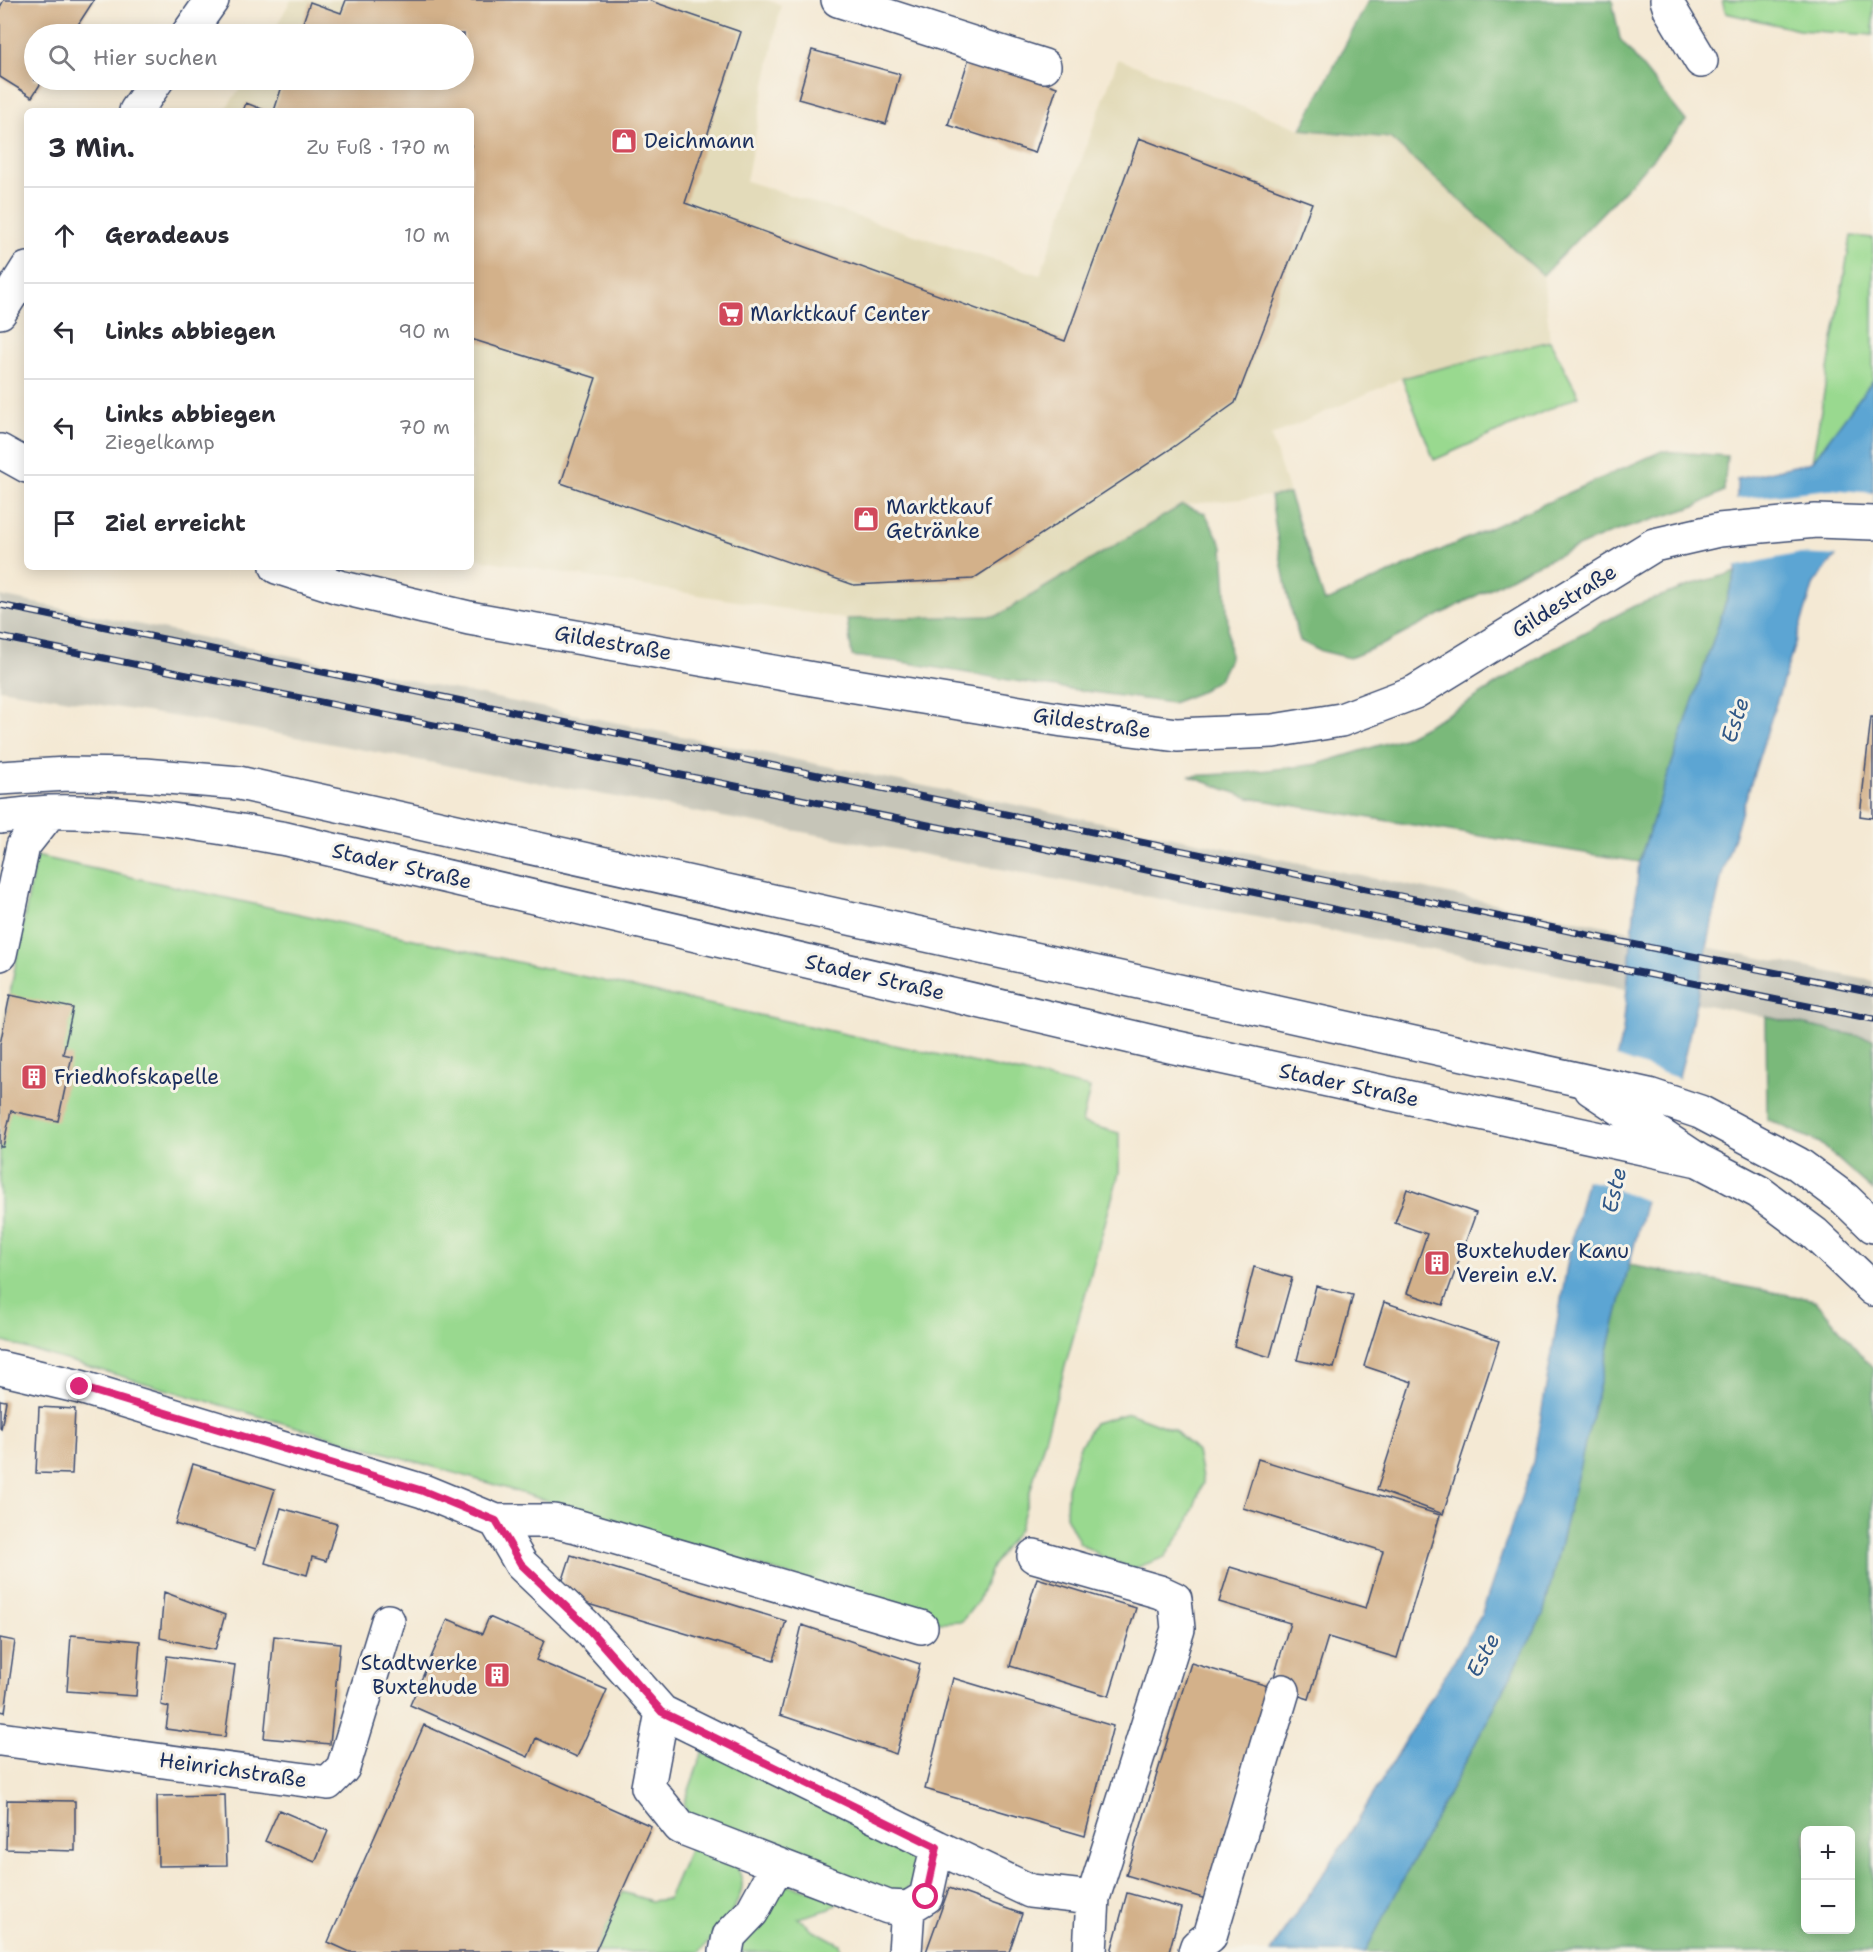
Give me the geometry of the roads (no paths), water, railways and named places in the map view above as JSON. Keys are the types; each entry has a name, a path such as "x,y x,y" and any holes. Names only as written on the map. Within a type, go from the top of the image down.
{"street":[{"path":"195,24 212,0"},
{"path":"838,0 1044,66"},
{"path":"1667,0 1701,61"},
{"path":"138,108 151,90"},
{"path":"0,312 24,274"},
{"path":"0,452 24,464"},
{"name":"Gildestraße","path":"286,570 339,587 469,618 830,682 1052,718 1177,735 1273,731 1341,720 1415,692 1654,545 1719,530 1816,521 1873,523"},
{"path":"8,780 68,774 144,775 239,783 1649,1095 1700,1112 1798,1164 1845,1199 1873,1226"},
{"path":"1,936 22,846 50,812"},
{"name":"Stader Straße","path":"0,817 50,812 114,814 190,822 286,839 1174,1047 1698,1160"},
{"path":"1574,1078 1698,1160 1759,1192 1815,1234 1873,1289"},
{"path":"0,1368 80,1387 423,1491 496,1521 554,1521 576,1526 921,1627"},
{"path":"496,1521 521,1564 585,1625 662,1712 1030,1891 1093,1898"},
{"path":"1034,1556 1160,1592 1175,1599 1178,1629 1093,1898 1090,1952"},
{"name":"Heinrichstraße","path":"0,1739 328,1783 342,1768 388,1622"},
{"path":"1195,1952 1197,1946 1210,1936 1283,1691"},
{"path":"662,1712 648,1786 680,1827 888,1907 908,1908 926,1897 937,1847"},
{"path":"726,1952 729,1936 752,1912 777,1866"},
{"path":"905,1952 908,1908"}],"water":[{"name":"Este","path":"1873,380 1873,511 1814,583 1722,874 1687,1046 1629,1265 1543,1615 1365,1952 1270,1952 1344,1843 1481,1616 1533,1462 1570,1248 1623,1031 1639,862 1736,572 1737,479 1812,462"}],"railway":[{"path":"0,605 1612,940 1873,992"},
{"path":"0,637 1873,1019"}],"place":[{"name":"Deichmann","path":"624,141"},
{"name":"Marktkauf Center","path":"731,314"},
{"name":"Marktkauf Getränke","path":"866,519"},
{"name":"Friedhofskapelle","path":"34,1077"},
{"name":"Buxtehuder Kanu Verein e.V.","path":"1437,1263"},
{"name":"Stadtwerke Buxtehude","path":"497,1675"}]}
